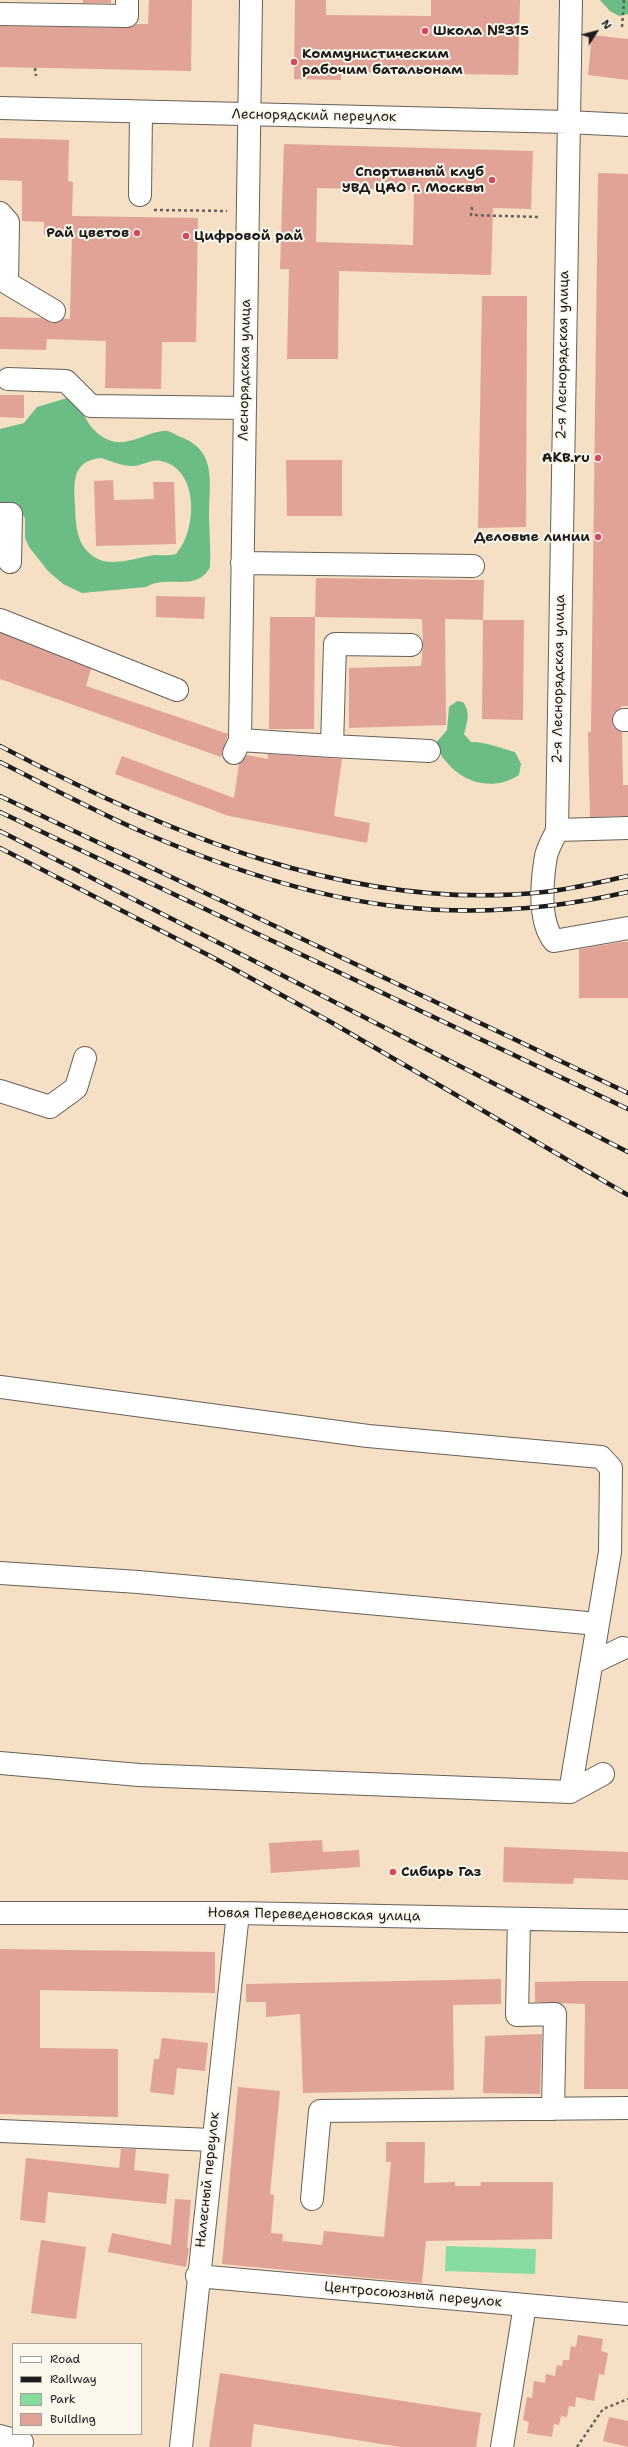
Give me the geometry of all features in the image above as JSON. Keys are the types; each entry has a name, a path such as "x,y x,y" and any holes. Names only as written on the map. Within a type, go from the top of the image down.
{"street":[{"path":"0,14 128,16 128,0"},
{"name":"Леснорядская улица","path":"251,0 245,408 237,746 332,746"},
{"name":"2-я Леснорядская улица","path":"557,830 571,0"},
{"name":"Леснорядский переулок","path":"0,108 568,122 628,125"},
{"path":"140,196 141,112"},
{"path":"0,213 8,222 8,283 54,311"},
{"path":"8,379 66,380 91,406 245,408"},
{"path":"0,514 11,514 10,562"},
{"path":"242,564 473,566"},
{"path":"0,620 177,690"},
{"path":"411,645 334,644 332,746 429,751"},
{"path":"628,828 557,830 546,855 542,907 548,933 554,941 628,928"},
{"path":"0,1092 50,1107 76,1088 85,1058"},
{"path":"0,1387 368,1436 601,1457 611,1468 613,1507 610,1552 570,1792"},
{"path":"0,1572 138,1582 598,1624"},
{"path":"592,1663 623,1648"},
{"path":"0,1763 139,1775 570,1792 603,1774"},
{"name":"Новая Переведеновская улица","path":"0,1913 238,1913 628,1921"},
{"name":"Налесный переулок","path":"181,2447 197,2276 238,1913"},
{"path":"518,1919 517,2015 555,2014 552,2109"},
{"path":"312,2199 320,2111 628,2108"},
{"path":"0,2131 212,2140"},
{"name":"Центросоюзный переулок","path":"197,2276 628,2314"},
{"path":"502,2447 526,2305"},
{"path":"0,2436 22,2441"}],"path":[{"path":"622,27 624,0"},
{"path":"35,68 36,76"},
{"path":"140,196 140,210 248,211"},
{"path":"472,207 471,215 538,217"},
{"path":"577,2447 604,2409 628,2399"}],"green space":[{"path":"600,0 628,0 628,14 619,16 610,11"},
{"path":"67,398 77,402 93,429 109,440 116,442 130,441 157,432 166,431 190,442 199,449 205,457 210,476 210,567 204,575 190,581 154,583 146,587 82,593 63,584 48,571 29,547 25,538 25,518 20,511 0,509 0,429 24,423 37,407","holes":["101,458 130,466 161,461 174,466 183,476 188,488 191,502 191,517 183,544 176,554 155,555 109,562 94,557 83,546 77,531 76,523 74,489 76,474 79,468 84,464 91,460"]},
{"path":"457,701 463,702 468,714 464,734 471,742 488,744 515,752 521,764 519,775 507,781 494,784 482,783 470,780 459,774 450,766 435,744 447,730 449,707"},
{"path":"446,2246 536,2249 535,2274 445,2271"}],"building":[{"path":"83,0 111,0 111,3 83,3"},
{"path":"149,0 192,0 191,71 0,67 0,26 127,28 136,24 148,24"},
{"name":"Школа №315","path":"295,0 326,0 326,15 431,16 431,0 520,0 518,75 341,72 341,80 294,79"},
{"path":"592,35 628,39 628,80 588,75"},
{"path":"0,138 69,140 68,181 73,182 72,216 198,218 196,342 162,342 161,389 105,388 106,341 47,339 46,350 0,349 0,317 42,318 53,323 63,319 70,319 72,235 44,235 44,222 22,221 22,181 0,180"},
{"path":"284,144 533,151 531,209 493,208 491,275 339,271 338,359 287,359 289,269 280,269","holes":["317,188 414,190 413,245 316,242"]},
{"path":"598,173 628,174 628,706 621,706 621,708 613,713 612,720 613,727 622,732 623,785 628,785 628,816 590,817 588,732 591,732"},
{"path":"482,296 527,296 526,527 478,528"},
{"path":"0,395 24,395 24,418 0,417"},
{"path":"286,460 342,460 342,516 287,516"},
{"path":"113,480 114,500 154,499 153,482 174,482 176,544 96,546 94,481"},
{"path":"316,578 484,580 483,620 445,619 446,725 349,728 349,668 421,666 423,645 422,619 315,617"},
{"path":"156,596 205,597 204,619 156,617"},
{"path":"270,617 315,617 314,729 269,729"},
{"path":"483,620 524,620 523,720 482,719"},
{"path":"0,633 91,669 86,686 228,734 221,757 0,679"},
{"path":"268,754 342,759 334,816 370,823 367,843 229,816 115,774 122,756 234,798 239,764 247,755 268,759"},
{"path":"628,942 628,998 579,998 579,949"},
{"path":"322,1840 323,1852 359,1850 360,1867 271,1873 269,1843"},
{"path":"504,1847 628,1852 628,1880 574,1878 573,1884 503,1882"},
{"path":"0,1949 215,1952 215,1993 40,1990 40,2048 118,2049 118,2117 0,2114"},
{"path":"501,1979 501,2004 453,2005 454,2090 303,2093 300,2014 266,2017 266,2002 246,2002 246,1984"},
{"path":"628,1981 628,2089 584,2089 585,2004 535,2002 535,1982"},
{"path":"542,2034 540,2094 483,2093 485,2036"},
{"path":"162,2038 208,2043 205,2071 177,2068 174,2095 150,2092 154,2059 159,2059"},
{"path":"238,2087 280,2091 270,2194 274,2195 271,2233 283,2234 282,2241 322,2245 324,2231 384,2237 391,2162 386,2162 386,2142 425,2142 424,2183 455,2182 455,2186 481,2186 481,2182 553,2182 552,2239 426,2241 422,2283 222,2264"},
{"path":"121,2149 136,2149 134,2170 169,2174 166,2204 48,2192 45,2223 20,2220 26,2158 119,2168"},
{"path":"175,2199 191,2200 187,2248 189,2248 186,2267 108,2252 112,2233 171,2245"},
{"path":"41,2240 86,2247 76,2319 31,2313"},
{"path":"578,2335 603,2339 601,2351 608,2353 604,2375 599,2374 594,2401 576,2397 575,2407 569,2406 567,2417 561,2416 559,2425 554,2424 552,2437 527,2433 529,2422 523,2420 527,2397 532,2398 534,2381 545,2383 546,2374 555,2376 557,2365 562,2366 563,2360 569,2360 571,2346 576,2347"},
{"path":"220,2373 481,2413 476,2447 401,2447 254,2424 251,2447 209,2447"},
{"path":"609,2417 628,2421 628,2447 603,2441"}],"railway":[{"path":"0,746 63,778 194,836 262,860 331,878 401,890 472,895 554,891 628,876"},
{"path":"0,762 72,799 176,846 271,880 337,897 402,907 487,910 515,909 572,903 628,892"},
{"path":"0,796 628,1093"},
{"path":"0,812 628,1109"},
{"path":"0,831 628,1152"},
{"path":"0,848 214,958 329,1021 628,1195"}],"place":[{"name":"Школа №315","path":"425,31"},
{"name":"Коммунистическим рабочим батальонам","path":"294,62"},
{"name":"Спортивный клуб УВД ЦАО г. Москвы","path":"492,180"},
{"name":"Рай цветов","path":"137,233"},
{"name":"Цифровой рай","path":"186,236"},
{"name":"AKB.ru","path":"598,458"},
{"name":"Деловые линии","path":"598,537"},
{"name":"Сибирь Газ","path":"393,1872"}]}
